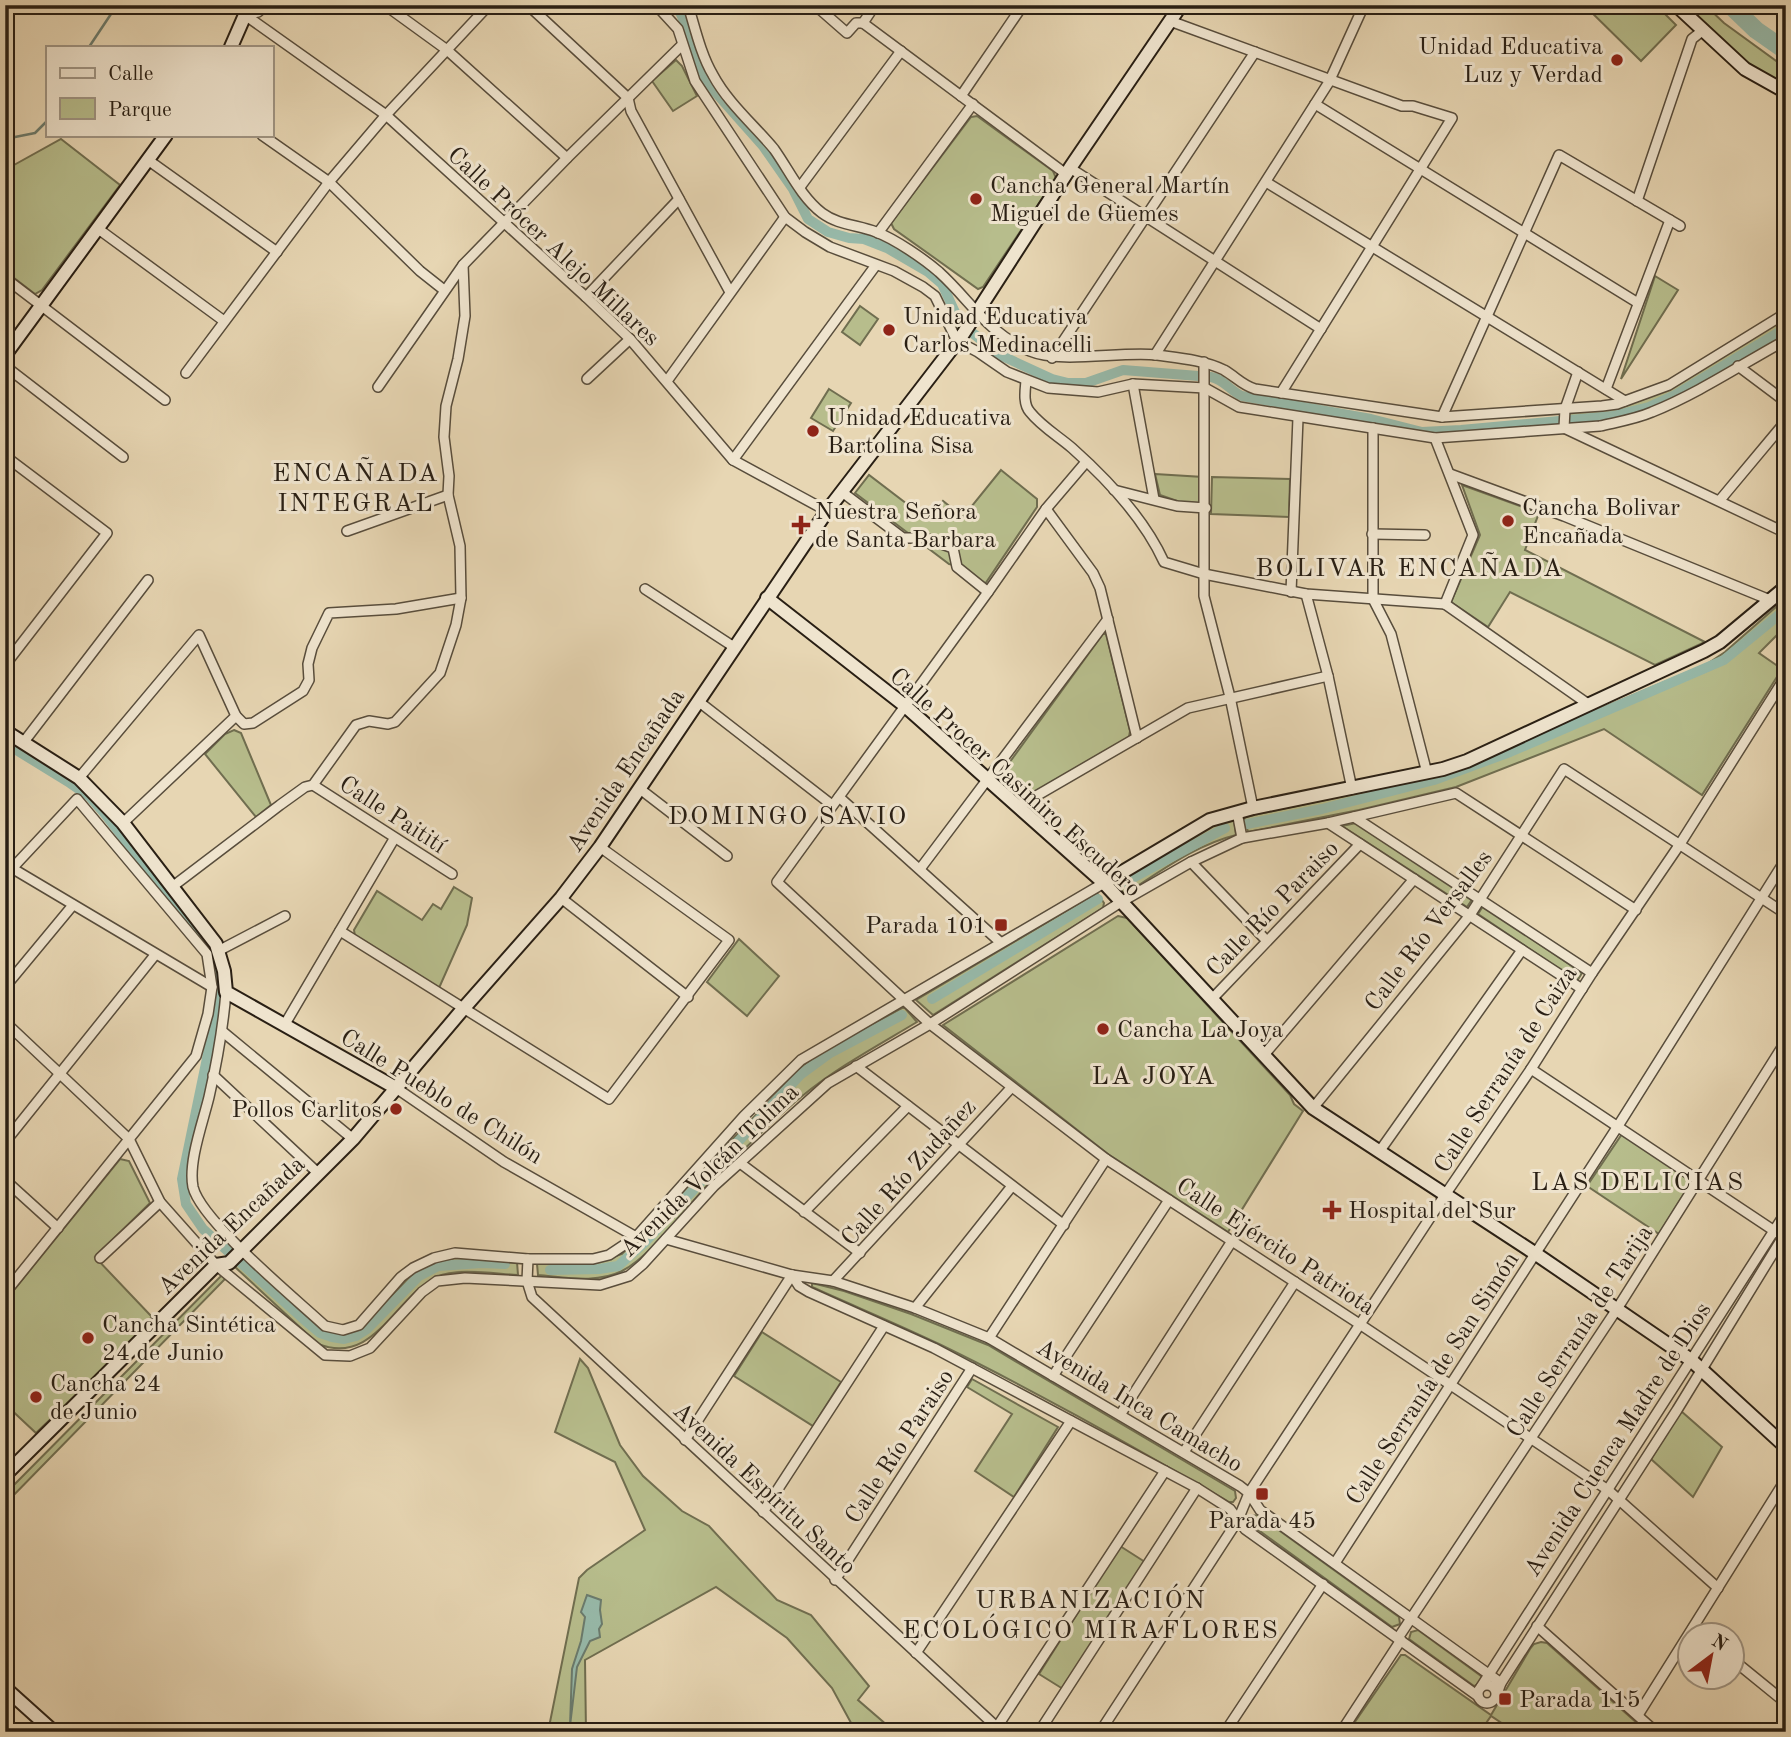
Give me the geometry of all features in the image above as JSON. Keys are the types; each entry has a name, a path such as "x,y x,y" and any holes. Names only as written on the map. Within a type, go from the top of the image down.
{"main road":[{"name":"Avenida Encañada","path":"5,1475 353,1139 561,898 640,789 827,511 960,337 1181,5"},
{"path":"1676,5 1745,69 1786,92"},
{"path":"231,46 246,10"},
{"path":"5,355 165,136"},
{"path":"1104,883 1204,824 1253,808 1427,773 1467,761 1712,646 1786,587"},
{"name":"Calle Procer Casimiro Escudero","path":"767,598 904,705 1104,883 1312,1108 1536,1254 1691,1360 1786,1447"},
{"path":"5,731 79,778 122,823 220,950 226,992"},
{"name":"Calle Pueblo de Chilón","path":"226,992 396,1088"},
{"path":"6,1690 54,1732"}],"street":[{"path":"246,10 258,12 266,5"},
{"path":"385,5 447,50 567,158"},
{"path":"186,373 329,182 386,115 489,5"},
{"path":"528,5 628,98 631,111 730,292"},
{"path":"656,5 678,29 696,81 785,217 831,247 923,287 935,296 960,337 978,352 1007,372 1048,388 1071,392 1098,392 1133,384 1205,386 1239,407 1435,438 1600,426 1652,412 1786,340"},
{"path":"688,5 711,75 774,149 808,200 833,219 878,233 938,271 974,316 1009,340 1032,352 1052,358 1104,354 1155,355 1225,370 1245,386 1442,417 1565,410 1625,401 1669,385 1786,313"},
{"path":"816,5 847,33 856,23 863,23 1068,171 1146,217 1321,330"},
{"path":"863,23 875,5"},
{"path":"961,96 1023,5"},
{"path":"1155,355 1330,80 1364,5"},
{"name":"Calle Prócer Alejo Millares","path":"246,10 386,115 586,297 667,381 733,460 827,511"},
{"path":"1170,21 1402,106 1413,106 1452,118 1281,393"},
{"path":"1637,201 1692,39 1702,30"},
{"path":"378,387 463,265 682,45"},
{"path":"800,187 901,51"},
{"path":"1052,358 1255,52"},
{"path":"696,81 711,75"},
{"path":"878,233 972,104"},
{"path":"1315,104 1638,303"},
{"path":"263,136 329,182 420,271 444,290"},
{"path":"1442,417 1559,155 1680,226"},
{"path":"148,160 277,252"},
{"path":"1266,182 1625,401"},
{"path":"586,297 679,199"},
{"path":"667,381 785,217"},
{"path":"1606,389 1670,220"},
{"path":"97,228 225,321"},
{"path":"173,887 279,805 305,787 313,785 356,725 369,721 388,724 395,722 440,673 456,625 461,598 460,546 448,495 449,476 444,437 446,406 465,316 463,265"},
{"path":"733,460 876,265"},
{"path":"5,278 165,400"},
{"path":"587,379 630,340"},
{"path":"5,366 123,457"},
{"path":"1204,366 1204,596 1230,697 1253,808"},
{"path":"1738,366 1786,402"},
{"path":"1564,427 1565,410 1578,372"},
{"path":"1026,381 1024,394 1028,410 1114,490 1150,535 1164,562 1204,574 1291,592 1445,604 1588,704"},
{"path":"1133,384 1154,499"},
{"path":"1291,592 1298,418"},
{"path":"1720,500 1786,421"},
{"path":"1564,427 1786,533"},
{"path":"1373,428 1373,599 1391,634 1427,773"},
{"path":"1435,438 1473,535 1445,604"},
{"path":"5,456 107,533 5,665"},
{"path":"698,701 832,805 1046,509 1086,462"},
{"path":"1450,474 1564,516 1770,600"},
{"path":"1114,490 1177,506 1206,508"},
{"path":"842,492 903,538 925,538 953,548 957,567 988,592"},
{"path":"347,531 448,495"},
{"path":"1046,509 1093,573 1100,588 1137,738"},
{"path":"1372,534 1425,535"},
{"path":"23,743 148,580"},
{"path":"645,589 734,647"},
{"path":"1307,594 1352,789"},
{"path":"79,778 199,635 236,716 244,724 253,723 303,691 309,680 308,664 312,648 329,613 396,609 461,598"},
{"path":"920,869 1108,619"},
{"path":"1017,807 1188,708 1328,676"},
{"name":"Calle Serranía de Caiza","path":"1100,1732 1238,1520 1249,1493 1680,844 1785,678"},
{"path":"122,823 236,716"},
{"name":"Calle Río Versalles","path":"1312,1108 1470,915 1564,769 1680,844"},
{"name":"Calle Paitití","path":"313,785 452,874"},
{"path":"640,789 727,856"},
{"name":"Avenida Volcán Tolima","path":"129,1139 160,1202 231,1258 325,1355 350,1356 370,1348 422,1292 437,1281 465,1278 600,1285 628,1276 643,1264 714,1186 828,1083 930,1024 1122,902 1242,836 1328,823 1455,793 1522,836"},
{"path":"839,797 1000,942"},
{"path":"5,876 9,866 76,799 207,954 212,987 208,1014 196,1056 5,1293"},
{"name":"Calle Ejército Patriota","path":"832,805 776,882 905,998 930,1024 1106,1159 1362,1325 1619,1499"},
{"path":"1237,814 1242,836"},
{"path":"1354,817 1592,973"},
{"path":"1328,823 1582,989"},
{"path":"1522,836 1636,910"},
{"path":"285,1024 394,839"},
{"name":"Calle Río Paraiso","path":"1212,999 1360,844"},
{"path":"1680,844 1786,914"},
{"path":"340,931 609,1099 729,940 600,847"},
{"name":"Calle Serranía de San Simón","path":"1335,1563 1618,1126 1786,859"},
{"path":"1191,862 1266,940"},
{"path":"9,866 212,987"},
{"path":"1263,1056 1414,879"},
{"path":"226,992 223,1032 194,1161 194,1187 231,1258 325,1326 343,1331 359,1325 401,1277 433,1258 455,1253 528,1259 593,1259 609,1255 636,1237 744,1116 791,1069 905,998 1104,883"},
{"path":"561,898 688,997"},
{"path":"5,987 73,905"},
{"path":"220,950 285,916"},
{"path":"1379,1152 1522,950"},
{"path":"5,1142 156,955"},
{"path":"5,1022 129,1139"},
{"path":"223,1032 353,1139"},
{"name":"Calle Serranía de Tarija","path":"1341,1732 1411,1619 1617,1309 1786,1041"},
{"path":"856,1066 1064,1225"},
{"path":"1531,1069 1785,1236"},
{"path":"214,1075 319,1174"},
{"name":"Calle Pueblo de Chilón","path":"396,1088 504,1162 636,1237"},
{"name":"Calle Río Zudañez","path":"833,1281 957,1144 1012,1088"},
{"path":"804,1212 908,1106"},
{"path":"989,1338 1106,1159"},
{"path":"740,1163 860,1253"},
{"path":"5,1180 58,1228"},
{"path":"915,1308 1012,1186"},
{"path":"1053,1376 1169,1200"},
{"path":"100,1258 160,1202"},
{"name":"Avenida Cuenca Madre de Dios","path":"1479,1692 1786,1212"},
{"name":"Avenida Cuenca Madre de Dios","path":"1497,1694 1501,1683 1785,1236"},
{"name":"Avenida Inca Camacho","path":"666,1239 792,1275 833,1281 915,1308 989,1338 1249,1493 1260,1510 1501,1683"},
{"path":"1120,1415 1232,1241"},
{"path":"527,1281 528,1259"},
{"path":"685,1440 792,1275"},
{"name":"Avenida Inca Camacho","path":"792,1275 799,1286 809,1293 972,1368 1165,1471 1230,1509 1245,1529 1479,1692"},
{"name":"Avenida Espíritu Santo","path":"527,1281 532,1297 999,1730"},
{"path":"1184,1452 1295,1282"},
{"path":"763,1512 884,1326"},
{"name":"Calle Río Paraiso","path":"835,1580 972,1368"},
{"path":"916,1653 1071,1421"},
{"path":"999,1730 1165,1471"},
{"path":"1697,1622 1786,1479"},
{"path":"1039,1732 1197,1489"},
{"path":"1619,1499 1718,1588"},
{"path":"1226,1732 1323,1584"},
{"path":"1537,1626 1656,1732"},
{"path":"1637,1715 1676,1654"},
{"path":"1746,1671 1786,1703"},
{"path":"1486,1685 1492,1686 1497,1694 1488,1704 1483,1702 1479,1692 1486,1685"}],"green space":[{"path":"1584,5 1656,5 1676,25 1641,61"},
{"path":"1685,5 1705,5 1724,23 1786,68 1786,87 1745,61"},
{"path":"676,60 682,66 697,96 673,111 652,81"},
{"name":"Cancha General Martín Miguel de Güemes","path":"977,116 1053,171 1056,178 983,287 978,289 894,229 891,223 971,117"},
{"path":"61,139 120,185 42,290 35,294 5,271 5,170"},
{"path":"1655,276 1678,290 1621,379"},
{"path":"860,306 878,319 860,345 842,332"},
{"path":"1786,317 1786,336 1668,402 1627,417 1568,424 1568,412 1652,395"},
{"path":"829,389 851,403 833,431 811,418"},
{"path":"1001,470 1037,499 1037,507 985,584 961,566 949,564 855,493 869,475 928,520 943,501 963,517"},
{"path":"1155,474 1203,477 1202,504 1180,502 1160,495"},
{"path":"1212,477 1290,479 1289,517 1211,514"},
{"path":"1462,485 1539,513 1525,550 1705,642 1655,665 1510,592 1488,627 1451,602 1480,535"},
{"path":"1786,598 1786,626 1759,653 1782,669 1702,795 1604,729 1456,787 1248,832 1244,817 1425,779 1510,747 1707,664 1725,652"},
{"path":"1103,634 1106,634 1130,731 1129,737 1029,795 1023,794 1004,777 1004,770"},
{"path":"234,730 241,733 271,805 256,817 205,754 225,734"},
{"path":"1234,818 1236,835 1192,852 1125,894 1115,884 1187,837"},
{"path":"1356,823 1473,898 1467,907 1342,826"},
{"path":"454,887 472,898 467,925 439,988 355,936 354,930 377,891 422,920 433,904 441,909"},
{"path":"1097,893 1104,903 1103,908 933,1015 916,1000"},
{"path":"1483,906 1582,973 1577,981 1478,914"},
{"path":"1118,916 1127,918 1303,1111 1228,1232 1108,1154 943,1025"},
{"path":"739,939 779,976 747,1016 707,982"},
{"path":"904,1007 917,1022 843,1067 801,1097 715,1177 658,1242 634,1264 602,1277 580,1279 538,1275 537,1264 593,1264 622,1254 804,1065"},
{"path":"1622,1134 1692,1181 1659,1234 1587,1186"},
{"path":"120,1159 129,1161 150,1203 95,1257 152,1317 145,1323 148,1326 36,1433 5,1404 5,1342 9,1337 5,1332 5,1301"},
{"path":"456,1258 517,1262 518,1275 455,1272 437,1277 408,1299 369,1338 354,1346 338,1348 318,1344 235,1267 243,1259 315,1324 339,1334 363,1327 411,1276 432,1265"},
{"path":"224,1273 227,1277 5,1504 5,1494"},
{"path":"812,1283 911,1314 988,1345 1235,1491 1236,1498 1229,1502 1013,1381 939,1344 812,1287"},
{"path":"762,1332 841,1382 813,1426 734,1376"},
{"path":"580,1359 588,1368 620,1445 643,1476 682,1511 709,1526 777,1600 811,1615 869,1686 858,1700 895,1732 856,1732 832,1688 787,1638 716,1587 585,1660 586,1732 548,1732 579,1578 645,1530 615,1462 555,1432"},
{"path":"972,1379 1058,1427 1014,1497 975,1471 1012,1414 967,1387"},
{"path":"1681,1411 1722,1447 1693,1497 1651,1459"},
{"path":"1258,1515 1399,1617 1400,1624 1392,1627 1250,1524 1252,1516"},
{"path":"1120,1546 1145,1562 1063,1689 1039,1674"},
{"path":"1418,1630 1481,1676 1478,1685 1474,1686 1409,1639 1411,1632"},
{"path":"1541,1642 1547,1643 1647,1732 1515,1732 1491,1716 1480,1732 1348,1732 1401,1655 1405,1655 1491,1715 1530,1649"}],"shaded area":[{"path":"587,1595 601,1600 602,1624 599,1629 600,1637 590,1641 577,1667 570,1726 572,1669 581,1641 585,1617 581,1612"}],"waterway":[{"path":"90,46 117,5"},
{"path":"677,5 693,42 701,73 763,146 793,189 808,219 828,232 864,239 887,248 928,272 942,284 960,323 1000,355 1052,379 1068,383 1086,383 1123,370 1211,377 1220,380 1242,396 1371,419 1422,432 1461,430 1613,416 1649,407 1675,395 1786,328"},
{"path":"1730,5 1756,30 1786,51"},
{"path":"5,139 35,133 46,122"},
{"path":"1247,824 1322,809 1434,780 1510,752 1724,660 1786,609"},
{"path":"5,743 89,796 216,956 217,1010 182,1179 186,1204 203,1229 320,1333 344,1339 367,1329 419,1276 438,1266 505,1264"},
{"path":"1125,882 1225,828"},
{"path":"932,999 1098,899"},
{"path":"550,1270 618,1266 644,1243 800,1075 830,1053 902,1015"}],"place":[{"name":"Unidad Educativa Luz y Verdad","path":"1617,60"},
{"name":"Cancha General Martín Miguel de Güemes","path":"976,199"},
{"name":"Unidad Educativa Carlos Medinacelli","path":"889,330"},
{"name":"Unidad Educativa Bartolina Sisa","path":"813,431"},
{"name":"Cancha Bolivar Encañada","path":"1508,521"},
{"name":"Nuestra Señora de Santa Barbara","path":"801,525"},
{"name":"Parada 101","path":"1001,925"},
{"name":"Cancha La Joya","path":"1103,1029"},
{"name":"Pollos Carlitos","path":"396,1109"},
{"name":"Hospital del Sur","path":"1332,1210"},
{"name":"Cancha Sintética 24 de Junio","path":"88,1338"},
{"name":"Cancha 24 de Junio","path":"36,1397"},
{"name":"Parada 45","path":"1262,1494"},
{"name":"Parada 115","path":"1505,1699"}],"district":[{"name":"ENCAÑADA INTEGRAL","path":"356,487"},
{"name":"BOLIVAR ENCAÑADA","path":"1410,567"},
{"name":"DOMINGO SAVIO","path":"788,815"},
{"name":"LA JOYA","path":"1154,1075"},
{"name":"LAS DELICIAS","path":"1638,1181"},
{"name":"URBANIZACIÓN ECOLÓGICO MIRAFLORES","path":"1091,1614"}]}
